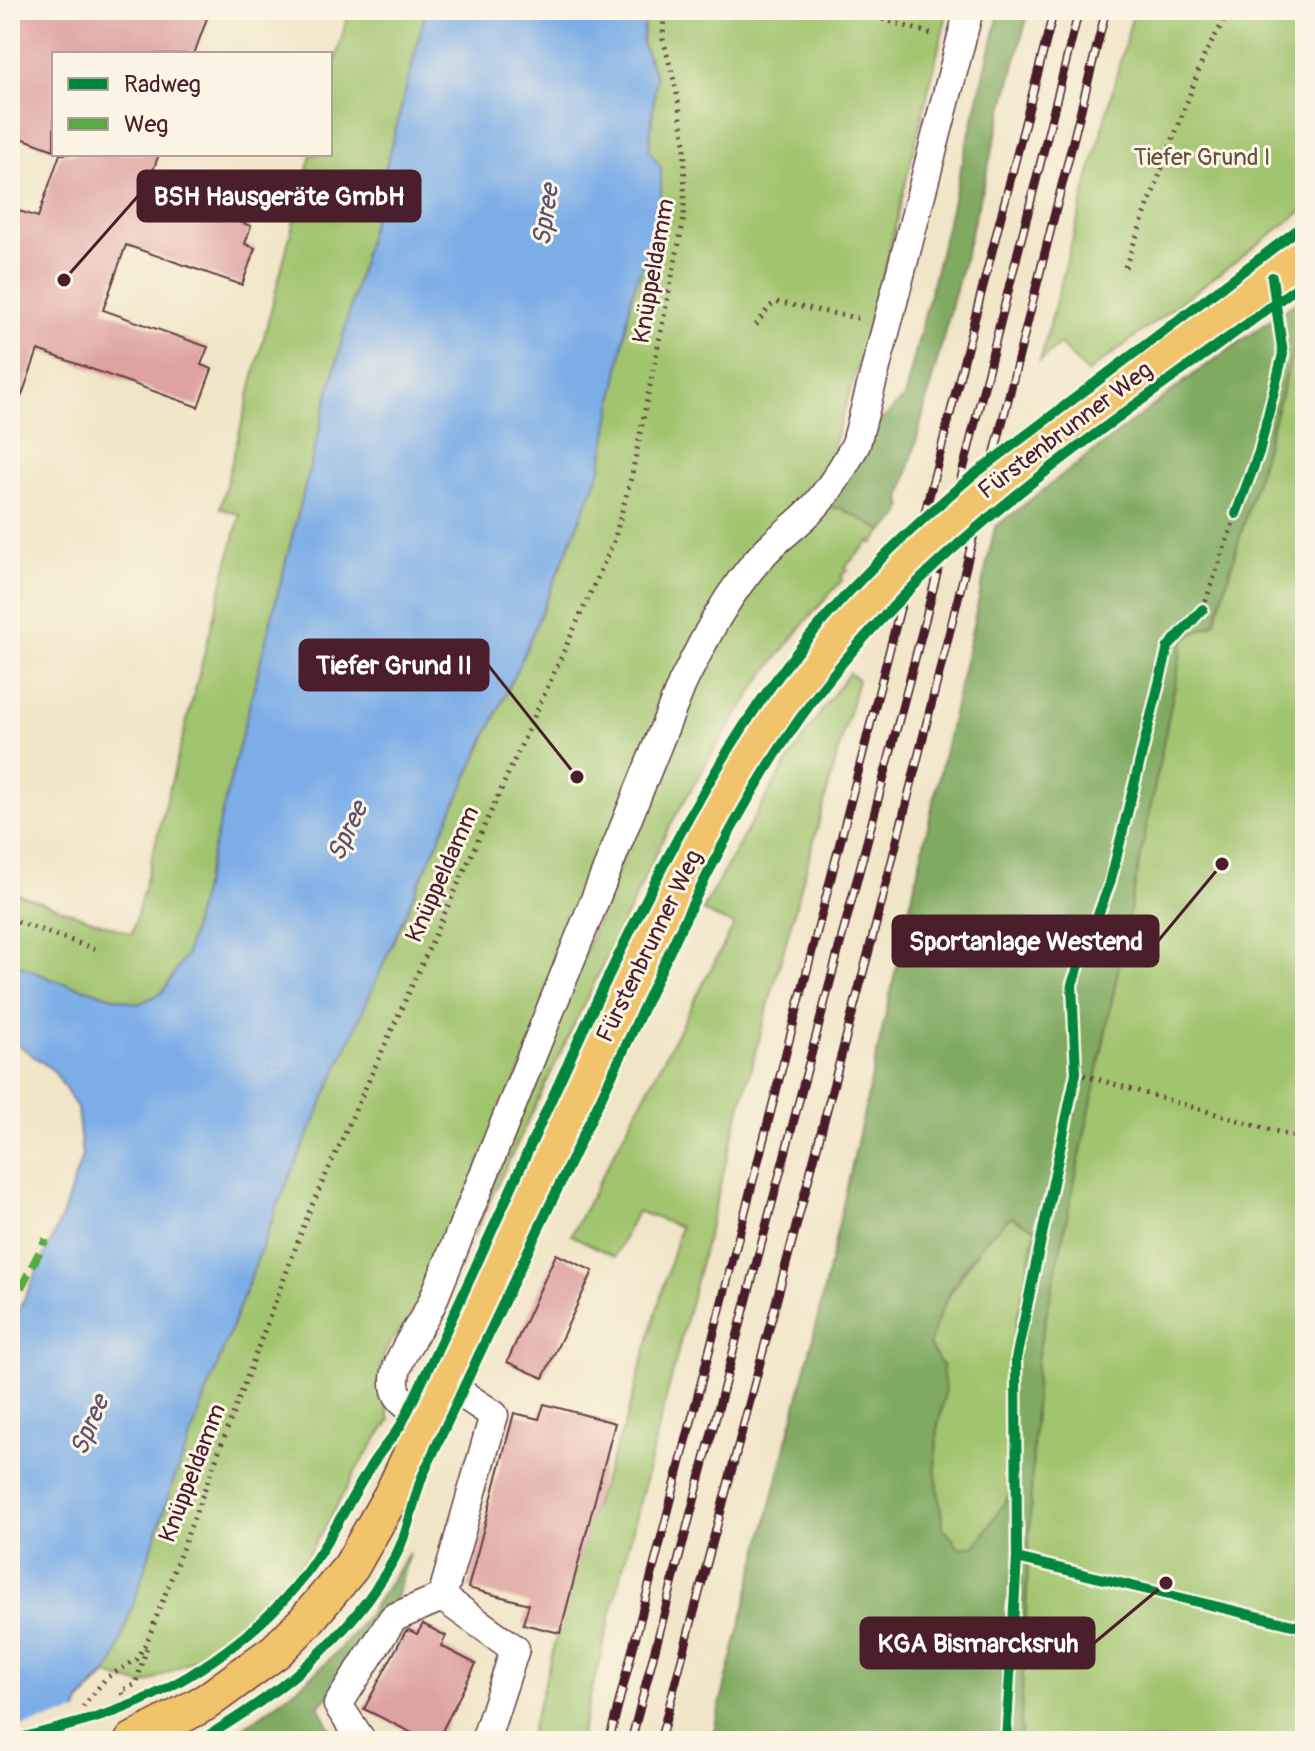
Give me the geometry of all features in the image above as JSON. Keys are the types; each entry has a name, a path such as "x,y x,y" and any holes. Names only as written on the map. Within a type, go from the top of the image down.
{"main road":[{"name":"Fürstenbrunner Weg","path":"131,1727 206,1702 276,1651 351,1567 394,1491 627,987 711,821 789,698 867,599 913,552 1009,470 1305,252"}],"lane":[{"path":"427,1419 399,1398 395,1373 399,1359 422,1325 432,1303 682,684 732,592 765,552 814,508 840,475 856,444 969,10"},
{"path":"442,1597 494,1415 444,1382"},
{"path":"362,1741 338,1705 393,1618 442,1597"},
{"path":"442,1597 515,1649 485,1741"}],"path":[{"path":"852,10 960,42"},
{"path":"1125,267 1199,69 1230,10"},
{"path":"756,325 776,302 887,325"},
{"path":"1203,609 1236,514"},
{"path":"10,919 100,951"},
{"path":"1076,1073 1305,1140"},
{"path":"131,1727 121,1691 136,1684 149,1637"},
{"path":"131,1727 139,1701"}],"green space":[{"path":"349,10 426,10 186,955 162,993 138,1004 53,980 10,961 10,891 132,934 240,515 220,508 310,156 332,156 332,74"},
{"path":"646,10 948,10 871,325 825,471 832,474 744,564 410,1321 389,1344 384,1355 381,1378 390,1420 356,1470 327,1525 299,1567 252,1615 193,1660 143,1685 106,1675 80,1702 113,1665 173,1483 278,1204 523,656 601,469 632,293 643,264 652,254 649,150 656,77 642,43"},
{"path":"1000,10 1029,10 901,499 902,509 898,518 883,531 842,509 830,507 867,434 904,398"},
{"name":"Tiefer Grund I","path":"1134,10 1305,10 1305,209 1087,373 1060,344 1040,361"},
{"path":"1305,296 1305,311 1215,623 1184,639 1037,1359 1020,1741 711,1741 812,1343 995,527 1196,373","holes":["1011,1217 1036,1229 1009,1360 1010,1494 975,1547 959,1547 943,1527 935,1465 945,1392 942,1365 929,1345 950,1292 984,1243"]},
{"path":"1305,311 1305,1741 1020,1741 1037,1359 1184,639 1215,623"},
{"path":"830,507 842,509 883,531 873,544 870,541 845,567 848,570 841,576 843,579 763,676 668,829 472,1238 690,687 755,573"},
{"path":"849,673 858,680 736,1123 579,1741 528,1741 592,1510 626,1421 680,1227 637,1211 615,1257 571,1235 734,925 702,911 789,760"},
{"path":"1011,1216 1036,1228 1009,1360 1010,1494 975,1547 959,1547 943,1527 935,1465 945,1392 929,1345 938,1313 988,1235"},
{"path":"409,1553 392,1613 356,1663 319,1706 337,1741 223,1741 277,1704 339,1650 381,1596"}],"water":[{"name":"Spree","path":"426,10 646,10 642,43 656,77 649,150 661,168 661,252 652,254 643,264 632,293 601,469 523,656 278,1204 173,1483 113,1665 80,1702 68,1741 10,1741 10,1329 62,1217 82,1156 77,1108 54,1071 10,1039 10,961 53,980 138,1004 162,993 186,955"}],"pier":[{"path":"81,1711 72,1741 10,1741 10,1730"}],"building":[{"path":"10,10 210,10 195,52 52,52 52,149 10,134"},
{"path":"59,156 158,156 147,188 251,226 245,244 255,248 242,285 126,245 103,310 208,347 201,365 212,369 198,407 38,350 13,420 10,419 10,208 38,217"},
{"path":"556,1254 593,1271 543,1378 507,1362"},
{"path":"544,1404 615,1423 560,1633 523,1624 529,1604 468,1588 514,1413 539,1419"},
{"path":"423,1624 446,1636 441,1646 476,1664 437,1741 428,1741 364,1709 405,1632 409,1630 417,1634"}],"railway":[{"path":"609,1741 1054,10"},
{"path":"631,1741 928,609 1079,10"},
{"path":"660,1741 876,924 1106,10"}],"marked path":[{"path":"10,1309 46,1239"}],"cycle path":[{"path":"10,1741 103,1716 165,1689 236,1643 295,1587 325,1544 373,1463 401,1425 648,895 712,777 786,666 874,566 972,476 1305,224"},
{"path":"1236,514 1259,452 1283,354 1272,277"},
{"path":"199,1741 256,1705 309,1663 356,1615 394,1559 422,1477 697,896 753,791 818,693 905,594 1013,497 1305,281"},
{"path":"1006,1741 1017,1558 1016,1359 1076,1073 1072,984 1110,883 1168,647 1203,609"},
{"path":"1017,1558 1305,1628"}],"place":[{"name":"BSH Hausgeräte GmbH","path":"64,280"},
{"name":"Tiefer Grund II","path":"577,777"},
{"name":"Sportanlage Westend","path":"1222,864"},
{"name":"KGA Bismarcksruh","path":"1166,1583"}]}
